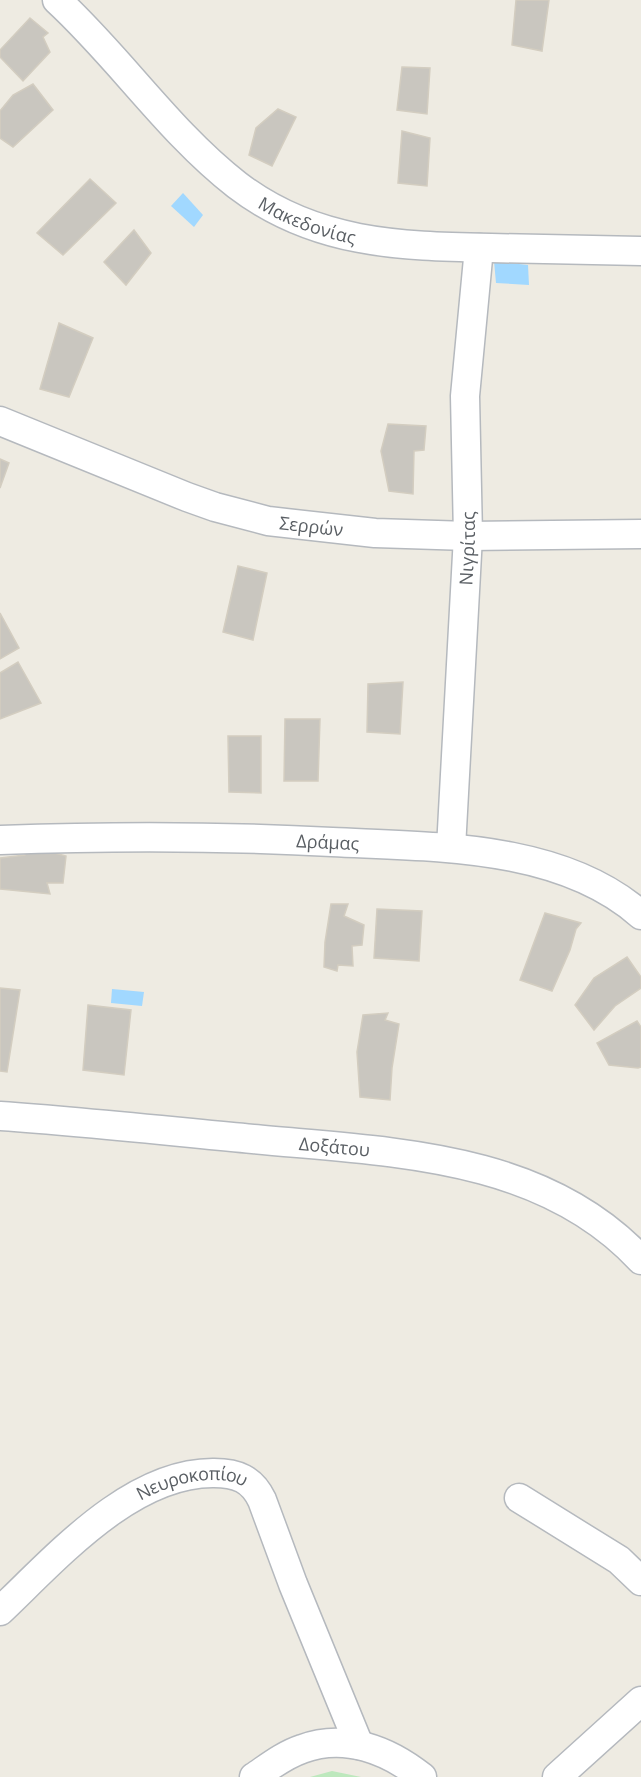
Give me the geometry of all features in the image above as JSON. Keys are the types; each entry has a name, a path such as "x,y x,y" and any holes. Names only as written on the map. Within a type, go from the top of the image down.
{"street":[{"name":"Μακεδονίας","path":"57,0 115,57 210,162 272,208 299,221 356,239 401,245 641,251"},
{"name":"Νιγρίτας","path":"451,848 468,536 465,396 479,248"},
{"name":"Σερρών","path":"0,422 187,497 252,518 327,529 468,536 641,534"},
{"name":"Δράμας","path":"0,840 286,839 451,848 495,854 564,872 638,905"},
{"name":"Δοξάτου","path":"0,1116 405,1153 464,1164 509,1176 564,1202 610,1232 641,1260"},
{"name":"Νευροκοπίου","path":"0,1611 86,1530 145,1492 170,1480 197,1474 229,1473 242,1477 253,1485 262,1500 292,1584 359,1745"},
{"path":"519,1498 619,1560 641,1581"},
{"path":"557,1777 641,1701"},
{"path":"254,1777 287,1755 303,1748 335,1743 359,1745 387,1754 422,1777"}],"green space":[{"path":"332,1771 361,1777 310,1777"}],"water":[{"path":"183,193 203,215 194,227 171,206"},
{"path":"494,261 528,265 529,285 496,283"},
{"path":"112,989 144,992 142,1006 111,1003"}],"building":[{"path":"516,0 549,0 542,51 512,45"},
{"path":"30,18 48,33 43,37 50,52 23,81 0,57 0,50"},
{"path":"402,67 430,68 427,114 397,110"},
{"path":"33,84 53,110 13,147 0,138 0,111 13,95"},
{"path":"278,109 296,117 272,166 249,155 256,128"},
{"path":"402,131 430,138 427,186 398,183"},
{"path":"90,179 116,203 63,255 37,233"},
{"path":"134,230 151,253 126,285 104,262"},
{"path":"59,323 93,338 69,397 40,389"},
{"path":"388,424 426,426 424,450 414,451 413,494 389,491 381,451"},
{"path":"0,459 9,463 0,488"},
{"path":"238,566 267,573 253,640 223,632"},
{"path":"0,613 19,648 0,659"},
{"path":"18,662 41,703 0,719 0,673"},
{"path":"403,682 400,734 367,732 368,684"},
{"path":"285,719 320,719 318,781 284,781"},
{"path":"228,736 261,736 261,793 229,792"},
{"path":"29,846 66,856 63,883 47,883 50,894 0,889 0,858 25,855"},
{"path":"331,904 348,904 344,916 364,925 362,945 352,946 353,966 338,965 337,971 324,967"},
{"path":"377,909 422,911 419,961 374,958"},
{"path":"545,913 581,923 576,929 570,950 552,991 520,980"},
{"path":"627,957 641,977 641,988 615,1006 594,1030 575,1005 594,978"},
{"path":"0,988 20,990 7,1072 0,1071"},
{"path":"88,1005 131,1010 124,1075 83,1070"},
{"path":"388,1013 385,1020 399,1024 390,1100 360,1097 357,1052 363,1015"},
{"path":"637,1021 641,1027 641,1067 609,1065 597,1043"}]}
